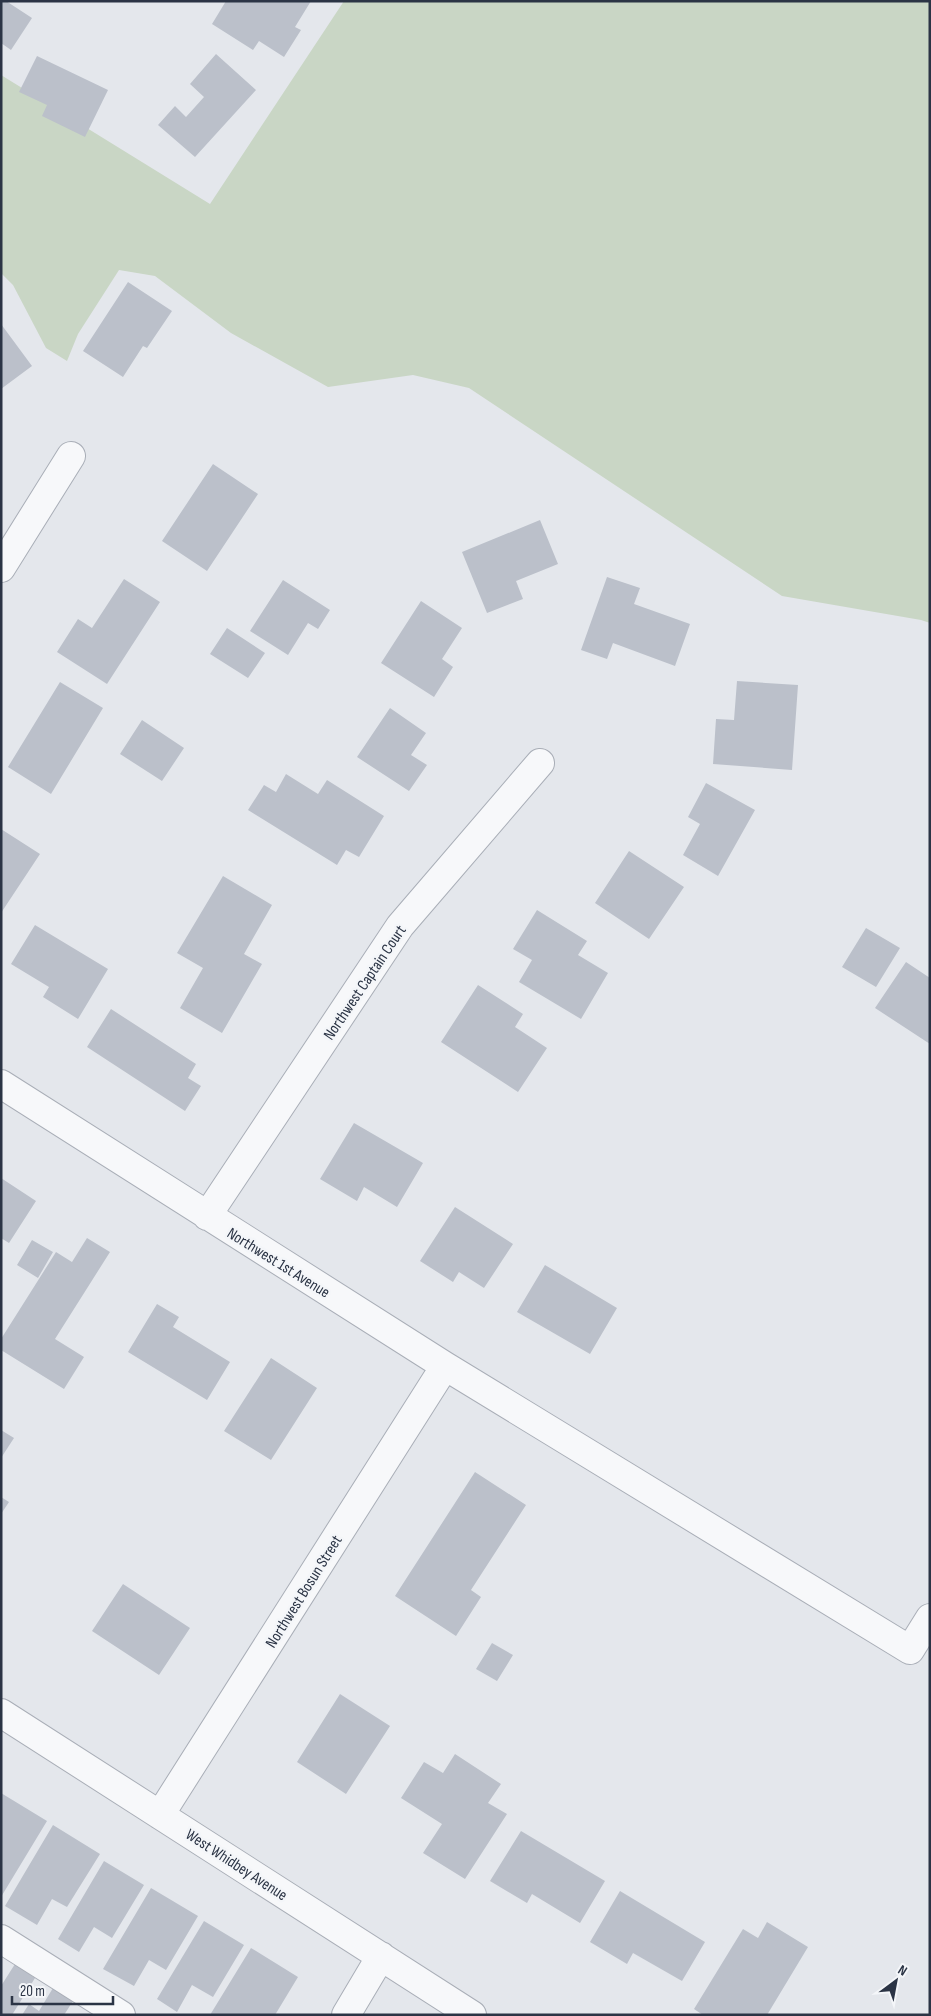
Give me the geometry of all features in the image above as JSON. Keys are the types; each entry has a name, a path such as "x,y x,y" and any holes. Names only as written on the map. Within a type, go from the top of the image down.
{"street":[{"path":"1,568 71,456"},
{"name":"Northwest Captain Court","path":"207,1216 400,926 540,763"},
{"name":"Northwest 1st Avenue","path":"1,1084 559,1437 910,1650 930,1618"},
{"name":"Northwest Bosun Street","path":"160,1815 445,1366"},
{"name":"West Whidbey Avenue","path":"1,1713 472,2015"},
{"path":"1,1940 121,2015"},
{"path":"346,2015 381,1956"}],"green space":[{"path":"344,1 930,1 930,623 782,596 469,388 413,375 328,387 231,333 155,276 119,270 78,334 67,361 46,348 13,285 1,273 1,75 210,204"}],"building":[{"path":"1,1 6,1 32,18 11,50 1,43"},
{"path":"226,1 311,1 295,27 301,30 284,57 259,41 253,50 212,24"},
{"path":"216,54 256,90 195,157 158,125 175,106 186,117 204,97 190,84"},
{"path":"37,56 108,90 85,137 42,116 47,105 19,92"},
{"path":"128,282 172,311 147,348 143,346 123,377 83,351"},
{"path":"1,324 32,366 1,389"},
{"path":"213,464 258,494 207,571 162,541"},
{"path":"540,520 558,564 516,581 523,599 487,613 462,552"},
{"path":"607,577 640,588 634,604 690,624 675,666 613,643 607,659 581,650"},
{"path":"124,579 160,602 107,684 57,652 78,619 92,628"},
{"path":"283,580 330,610 318,629 308,623 288,655 250,631"},
{"path":"421,601 462,628 442,659 453,667 434,697 381,663"},
{"path":"227,628 265,653 248,678 210,654"},
{"path":"737,681 798,685 792,770 713,764 716,719 734,720"},
{"path":"60,682 103,708 51,794 8,767"},
{"path":"390,708 426,733 411,755 427,765 409,791 357,757"},
{"path":"142,720 184,748 162,781 120,754"},
{"path":"286,774 318,794 327,780 384,816 359,857 346,850 337,865 248,810 264,785 276,792"},
{"path":"706,783 755,810 718,876 683,855 700,824 688,817"},
{"path":"1,829 40,854 1,913"},
{"path":"629,851 684,887 649,939 595,903"},
{"path":"223,876 272,905 244,954 262,964 222,1033 180,1008 203,968 177,953"},
{"path":"537,910 587,941 578,955 608,973 581,1019 519,982 532,960 513,949"},
{"path":"35,925 108,969 78,1019 43,997 49,987 11,964"},
{"path":"866,928 900,948 876,987 842,967"},
{"path":"906,962 930,978 930,1044 875,1008"},
{"path":"478,985 523,1014 515,1027 547,1048 518,1092 441,1042"},
{"path":"111,1009 196,1064 188,1078 201,1086 185,1111 87,1047"},
{"path":"354,1123 423,1163 397,1207 364,1187 357,1201 320,1179"},
{"path":"1,1178 36,1201 9,1243 1,1238"},
{"path":"455,1207 513,1244 484,1288 459,1272 453,1282 420,1261"},
{"path":"87,1238 110,1252 55,1339 84,1357 64,1389 1,1350 1,1339 56,1252 72,1262"},
{"path":"32,1240 53,1252 38,1278 17,1265"},
{"path":"545,1265 617,1308 590,1354 517,1312"},
{"path":"157,1304 179,1317 173,1327 230,1362 207,1400 128,1352"},
{"path":"271,1358 317,1388 271,1460 224,1431"},
{"path":"1,1430 14,1438 1,1458"},
{"path":"475,1472 526,1505 471,1590 481,1597 456,1636 395,1596"},
{"path":"1,1497 9,1502 1,1514"},
{"path":"123,1584 190,1628 159,1675 92,1631"},
{"path":"492,1643 513,1655 497,1681 476,1669"},
{"path":"340,1694 390,1726 346,1794 297,1762"},
{"path":"455,1754 501,1784 488,1803 507,1814 465,1879 423,1853 442,1824 401,1798 424,1762 443,1773"},
{"path":"1,1793 47,1821 1,1897"},
{"path":"53,1825 100,1854 67,1907 52,1899 37,1925 5,1906"},
{"path":"521,1831 605,1881 580,1923 532,1894 527,1903 490,1881"},
{"path":"104,1861 144,1885 112,1938 94,1927 79,1952 58,1939"},
{"path":"151,1888 198,1916 166,1970 149,1960 134,1986 103,1969"},
{"path":"620,1891 705,1942 682,1981 633,1953 627,1964 590,1942"},
{"path":"204,1921 244,1945 213,1997 192,1985 177,2012 157,1999"},
{"path":"767,1922 808,1947 767,2015 703,2015 694,2009 743,1929 758,1938"},
{"path":"251,1948 298,1977 275,2015 210,2015"},
{"path":"15,1964 35,1978 12,2015 1,2015 1,1986"},
{"path":"53,1988 73,2001 64,2015 22,2015 29,2004 39,2011"}]}
